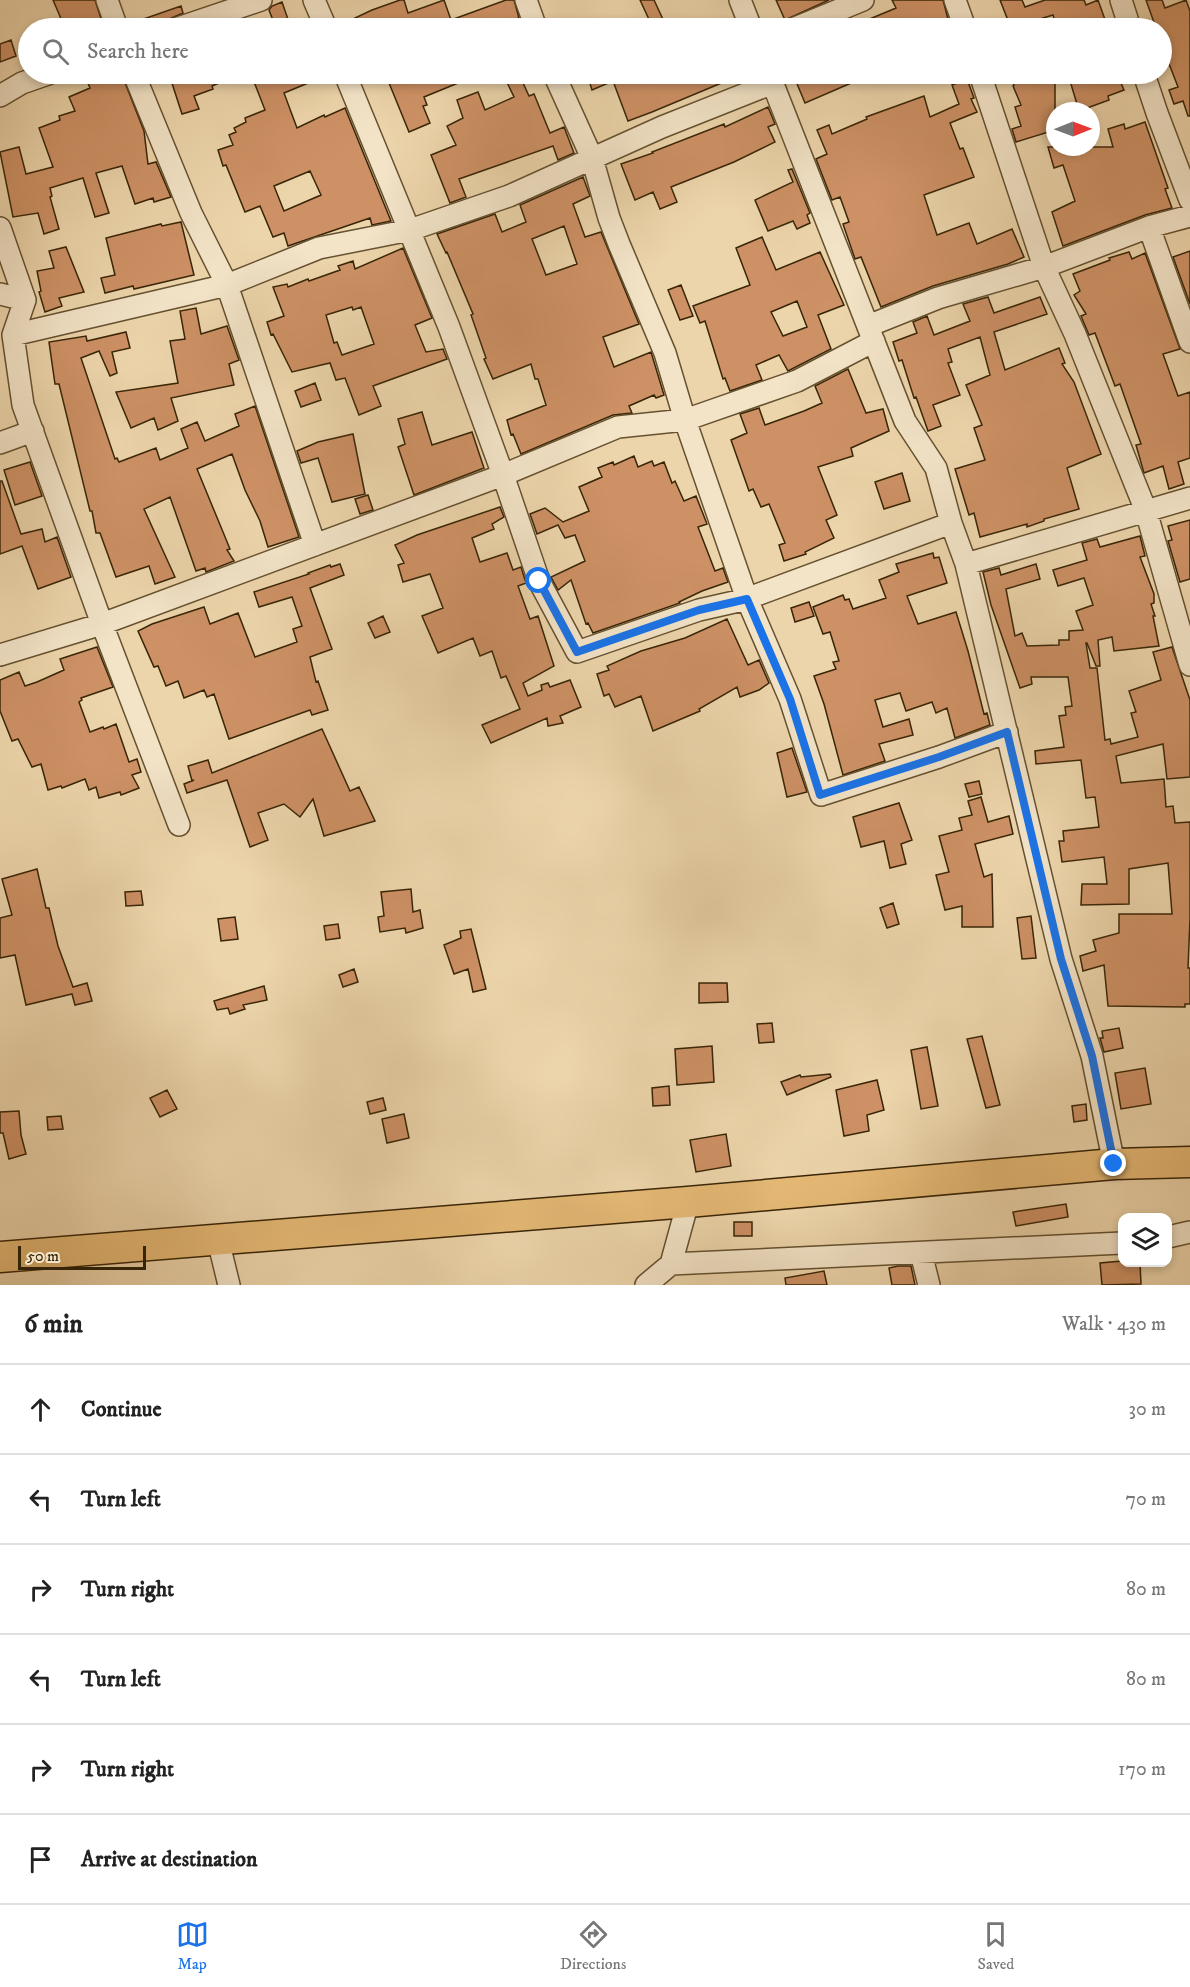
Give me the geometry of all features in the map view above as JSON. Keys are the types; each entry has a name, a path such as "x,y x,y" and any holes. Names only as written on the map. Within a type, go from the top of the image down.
{"highway":[{"path":"0,1257 688,1202 1114,1164 1190,1162"}],"street":[{"path":"106,0 113,18"},
{"path":"208,18 261,0"},
{"path":"314,0 322,18"},
{"path":"526,0 532,18"},
{"path":"740,0 747,18"},
{"path":"819,18 863,0"},
{"path":"955,0 961,18"},
{"path":"1121,0 1127,18"},
{"path":"0,96 20,84"},
{"path":"138,84 190,213 227,285 315,545"},
{"path":"349,84 449,327 539,581 577,652 699,610 747,599 951,523"},
{"path":"559,84 592,158 609,218 665,353 685,420 747,599 790,699 820,795 939,757 1007,732"},
{"path":"13,335 227,285 319,248 410,230 509,196 758,84"},
{"path":"773,84 905,421 936,468 951,523 966,564 1061,959 1092,1056 1114,1164"},
{"path":"983,84 1044,267 1075,334 1146,510 1190,665"},
{"path":"1147,84 1190,200"},
{"path":"0,655 102,624 503,475 618,427 685,420 796,381 871,333 938,298 1044,267 1149,227 1190,216"},
{"path":"1149,227 1190,342"},
{"path":"0,228 26,300 13,335 23,405 102,624 179,825"},
{"path":"0,294 26,300"},
{"path":"0,443 33,431"},
{"path":"966,564 1190,498"},
{"path":"646,1285 671,1264 688,1202"},
{"path":"1172,1236 1190,1233"},
{"path":"218,1240 229,1285"},
{"path":"671,1264 1118,1243"},
{"path":"921,1253 930,1285"}],"building":[{"path":"53,0 95,0 101,18 61,18"},
{"path":"404,0 408,13 444,0 450,18 355,18"},
{"path":"506,0 514,0 519,18 456,18"},
{"path":"640,0 654,0 662,18 648,18"},
{"path":"776,0 829,0 789,18 784,18"},
{"path":"892,0 943,0 948,18 872,18 896,8"},
{"path":"1000,0 1022,0 1025,7 1045,0 1084,0 1086,5 1098,0 1104,18 1054,18 1053,15 1043,18 1007,18"},
{"path":"1146,0 1162,0 1165,8 1186,0 1190,11 1190,116 1188,116 1183,101 1174,104 1169,90 1178,87 1172,71 1172,18 1152,18"},
{"path":"282,2 288,18 272,18 269,10 272,6"},
{"path":"181,6 183,13 171,18 146,18"},
{"path":"11,40 16,56 0,62 0,44"},
{"path":"88,84 126,84 144,131 148,164 156,162 171,197 154,202 153,198 135,204 122,166 96,173 109,213 95,217 83,178 50,188 52,196 50,197 59,229 44,234 38,213 13,217 0,152 19,147 26,174 53,167 39,128 60,120 59,116 75,111 69,97 90,88"},
{"path":"172,84 217,84 212,86 213,89 194,96 199,109 182,114"},
{"path":"255,84 306,84 284,93 297,128 345,108 391,221 372,225 370,218 288,246 284,233 273,237 260,206 245,212 226,165 223,166 218,150 233,145 229,135 236,132 234,128 246,122 245,118 265,110","holes":["310,171 321,195 284,211 274,186"]},
{"path":"389,84 456,84 424,97 427,105 423,106 430,123 409,132"},
{"path":"508,84 524,84 529,96 534,94 550,133 564,127 574,153 558,160 553,146 459,179 466,197 450,203 431,155 456,145 447,126 463,118 457,100 478,92 485,110 514,97"},
{"path":"590,84 606,84 592,90"},
{"path":"614,84 719,84 652,112 628,121"},
{"path":"797,84 849,84 805,103"},
{"path":"969,84 974,98 971,99 977,112 950,123 974,177 924,195 937,235 969,223 977,244 1012,229 1024,257 1008,264 933,286 881,307 861,257 855,259 843,224 849,222 840,197 832,200 816,159 827,154 817,130 829,125 832,134 867,119 866,117 924,96 930,117 959,104 952,85"},
{"path":"1014,84 1055,84 1055,102 1046,102 1046,133 1016,142 1012,129 1021,126 1015,107 1021,105"},
{"path":"1071,84 1121,84 1124,90 1108,96 1109,100 1100,103 1076,102"},
{"path":"768,107 775,124 768,127 775,142 734,162 671,187 677,202 660,209 653,192 635,200 621,164 724,124 725,127"},
{"path":"1145,122 1168,188 1165,189 1172,208 1145,215 1063,246 1052,212 1075,201 1063,165 1054,168 1051,156 1100,156 1100,147 1113,147 1108,129 1124,124 1125,129"},
{"path":"792,169 810,213 807,215 810,223 797,229 793,221 768,231 755,200 793,182 788,170"},
{"path":"583,177 590,196 573,204 585,237 601,232 639,324 603,337 614,367 651,352 664,395 656,398 654,395 629,406 632,413 613,415 521,454 513,434 511,435 507,420 546,405 538,379 535,379 531,364 493,379 484,359 486,358 471,315 473,314 437,234 495,214 502,232 526,222 520,205","holes":["564,226 577,264 546,275 532,239"]},
{"path":"181,222 194,275 134,289 133,286 105,293 101,278 115,275 106,238 161,224 162,226"},
{"path":"762,237 776,270 820,252 844,305 818,315 831,349 788,371 779,355 756,365 762,380 730,391 725,378 723,379 705,321 700,323 693,306 750,285 736,248","holes":["797,301 807,327 783,336 771,312"]},
{"path":"66,247 84,292 59,298 62,306 45,312 39,292 41,291 37,271 54,268 49,251"},
{"path":"403,248 432,318 415,325 426,352 443,349 447,359 373,386 381,406 359,415 345,378 336,380 330,363 292,372 273,334 271,335 267,322 284,316 273,287 287,284 288,287 308,279 309,281 340,270 338,266 353,261 355,269","holes":["352,307 353,310 361,307 374,344 342,355 337,342 334,343 326,315"]},
{"path":"1190,251 1190,304 1173,257"},
{"path":"1129,252 1132,259 1145,253 1180,349 1163,354 1178,396 1190,392 1190,458 1178,462 1184,484 1169,489 1163,466 1144,473 1136,445 1141,444 1120,384 1115,386 1095,333 1089,335 1081,316 1086,314 1074,295 1080,291 1073,274"},
{"path":"681,285 693,316 680,320 668,290"},
{"path":"988,297 994,313 1040,297 1047,314 994,332 1005,370 1059,348 1065,363 1062,364 1074,382 1101,454 1067,468 1079,509 1044,519 1044,521 1027,527 1027,524 980,537 974,513 969,515 955,469 985,460 974,428 982,425 966,385 990,375 980,337 948,349 952,362 948,363 960,395 933,405 941,426 928,431 893,342 917,333 913,322 927,316 934,335 970,321 963,304"},
{"path":"196,308 201,334 227,326 239,360 229,364 234,385 171,398 178,421 158,430 154,418 131,428 116,392 178,383 170,341 185,339 180,311"},
{"path":"126,332 130,348 112,352 117,373 110,376 99,351 81,358 115,459 117,458 119,462 156,448 160,460 188,448 181,429 197,422 205,441 239,426 235,414 255,406 299,537 268,547 260,521 245,490 232,454 197,469 230,549 227,550 234,561 206,572 205,568 196,571 170,497 144,509 175,577 155,584 149,566 116,577 100,533 96,533 59,384 55,384 49,342 86,336 87,341"},
{"path":"848,369 866,413 883,409 889,431 851,448 853,456 818,467 837,515 826,520 834,538 805,552 806,554 784,561 779,545 785,543 769,504 761,507 753,489 749,491 731,440 747,433 740,414 759,408 765,425 804,411 822,403 815,386"},
{"path":"315,383 321,400 301,407 295,391"},
{"path":"422,412 432,445 472,432 484,468 414,495 398,447 405,444 398,419"},
{"path":"353,434 365,494 332,502 318,458 301,463 297,451 318,442"},
{"path":"634,456 638,467 652,461 654,466 664,462 672,483 675,481 684,501 696,496 707,524 698,527 715,571 723,568 728,582 702,591 680,603 593,633 588,623 586,624 571,580 558,590 551,577 585,561 575,535 565,538 558,525 537,534 530,514 545,508 563,522 589,511 579,487 602,477 598,468 613,462 614,465"},
{"path":"30,462 42,496 15,505 4,470"},
{"path":"902,473 910,501 884,509 875,482"},
{"path":"0,481 2,481 21,534 42,529 45,542 57,537 71,577 38,589 22,546 0,554"},
{"path":"368,495 373,510 360,514 355,499"},
{"path":"500,507 504,517 492,524 494,529 472,538 480,562 507,553 513,570 521,567 526,583 518,586 530,619 538,616 554,666 523,683 528,696 542,690 541,685 548,683 550,687 570,680 581,707 560,716 563,723 548,726 547,718 491,743 482,725 520,709 506,676 501,678 492,651 480,656 473,638 438,653 422,616 443,608 430,574 403,582 398,565 404,563 395,545 417,535"},
{"path":"1190,520 1190,579 1180,582 1168,541 1172,540 1168,526"},
{"path":"1140,536 1145,556 1140,557 1154,594 1154,603 1151,604 1159,646 1114,651 1112,637 1098,640 1100,666 1096,666 1086,643 1090,668 1097,668 1105,740 1110,739 1111,744 1138,737 1131,713 1136,712 1129,691 1161,680 1153,652 1172,647 1190,700 1190,777 1167,779 1163,744 1116,756 1121,783 1164,779 1166,807 1173,806 1175,823 1190,822 1188,968 1190,968 1190,1004 1185,1004 1185,1007 1108,1006 1104,965 1083,971 1080,956 1096,951 1093,940 1119,933 1119,914 1172,914 1168,863 1129,869 1129,904 1081,905 1082,884 1107,884 1104,857 1062,862 1059,841 1064,841 1063,831 1099,827 1095,797 1086,798 1081,760 1036,764 1035,751 1064,747 1059,716 1066,715 1065,707 1072,706 1068,677 1031,677 1032,684 1020,688 991,605 983,572 999,568 1001,575 1036,564 1040,579 1006,589 1015,636 1022,633 1027,646 1059,645 1059,640 1069,640 1069,631 1083,630 1076,611 1093,605 1084,578 1058,586 1053,570 1087,560 1082,543 1097,539 1100,547"},
{"path":"933,553 934,558 939,557 947,583 907,596 918,624 956,612 984,714 987,713 990,725 955,738 947,708 936,713 932,702 906,711 900,693 875,700 883,727 909,719 913,735 879,744 885,761 843,775 814,676 836,669 833,662 839,661 830,632 823,634 813,607 843,595 845,600 849,599 853,609 886,598 879,580 899,572 896,564"},
{"path":"340,564 344,575 310,588 332,649 310,657 316,682 318,681 328,710 312,715 310,710 229,739 214,694 207,697 204,690 184,698 178,681 166,686 158,666 154,667 138,631 204,607 210,624 238,613 255,657 297,642 293,629 302,626 292,597 259,607 254,592 330,565 331,567"},
{"path":"809,602 814,616 795,622 791,608"},
{"path":"383,616 390,632 375,638 368,623"},
{"path":"727,619 748,665 759,660 769,683 759,690 740,697 737,687 699,709 700,711 653,731 641,696 615,707 609,694 604,696 597,674 609,670 607,666 641,651 685,638"},
{"path":"97,647 113,687 81,698 79,702 90,732 116,724 129,762 137,759 141,772 132,775 139,788 121,795 120,792 99,798 96,787 89,790 85,779 62,788 61,786 48,790 41,764 32,767 18,739 12,741 0,711 0,680 19,672 25,686 37,682 64,670 60,659"},
{"path":"322,729 350,791 359,787 375,821 324,836 313,799 300,817 284,804 258,813 268,840 250,847 227,780 187,793 184,784 192,781 188,766 208,760 212,773"},
{"path":"792,748 807,792 787,797 777,753"},
{"path":"979,781 982,794 969,797 965,784"},
{"path":"981,797 988,822 1009,816 1013,834 975,844 984,877 992,874 993,927 962,927 962,906 945,910 936,875 949,872 939,836 962,830 959,818 972,815 968,801"},
{"path":"899,803 912,840 901,844 906,864 890,868 884,841 861,847 853,817"},
{"path":"37,869 46,908 49,908 58,946 73,987 87,983 92,1001 75,1005 72,994 26,1005 15,955 0,958 0,918 12,915 2,879"},
{"path":"411,889 413,912 420,910 423,928 406,933 405,928 380,932 378,917 384,916 381,892"},
{"path":"141,891 143,905 126,906 125,892"},
{"path":"893,903 899,924 887,928 880,908"},
{"path":"1031,916 1036,958 1022,959 1017,918"},
{"path":"235,917 238,939 221,941 218,919"},
{"path":"338,924 340,938 326,940 324,926"},
{"path":"471,929 486,989 473,992 468,969 454,974 444,945 461,938 460,931"},
{"path":"354,969 358,982 343,987 339,975"},
{"path":"699,983 727,983 728,1002 699,1003"},
{"path":"264,986 267,1000 243,1005 245,1009 230,1014 228,1008 217,1010 214,1001"},
{"path":"772,1023 774,1042 759,1043 757,1024"},
{"path":"1119,1028 1123,1048 1104,1052 1100,1038 1103,1038 1102,1031"},
{"path":"982,1036 1000,1105 986,1108 967,1039"},
{"path":"712,1046 714,1082 677,1085 675,1049"},
{"path":"927,1047 938,1106 921,1109 911,1050"},
{"path":"1145,1068 1151,1104 1121,1109 1115,1073"},
{"path":"830,1074 831,1077 787,1095 781,1082 800,1075 801,1077"},
{"path":"877,1080 884,1110 867,1115 869,1131 844,1136 836,1090"},
{"path":"669,1086 670,1105 653,1106 652,1088"},
{"path":"167,1090 177,1109 160,1117 150,1098"},
{"path":"383,1098 386,1110 370,1114 367,1102"},
{"path":"1086,1104 1087,1120 1074,1122 1072,1106"},
{"path":"19,1111 21,1135 26,1154 9,1159 3,1133 0,1133 0,1112"},
{"path":"404,1114 409,1138 387,1143 382,1119"},
{"path":"61,1116 63,1129 48,1130 47,1117"},
{"path":"726,1134 731,1166 696,1172 690,1140"},
{"path":"1066,1204 1068,1217 1016,1226 1013,1212"},
{"path":"734,1222 752,1222 752,1236 734,1236"},
{"path":"1118,1261 1118,1267 1140,1267 1141,1284 1102,1285 1100,1263"},
{"path":"911,1266 915,1285 892,1285 889,1268"},
{"path":"824,1271 827,1285 786,1285 785,1278"}],"route":[{"path":"539,581 577,652 699,610 747,599 790,699 820,795 939,757 1007,732 1061,959 1092,1056 1114,1164"}]}
